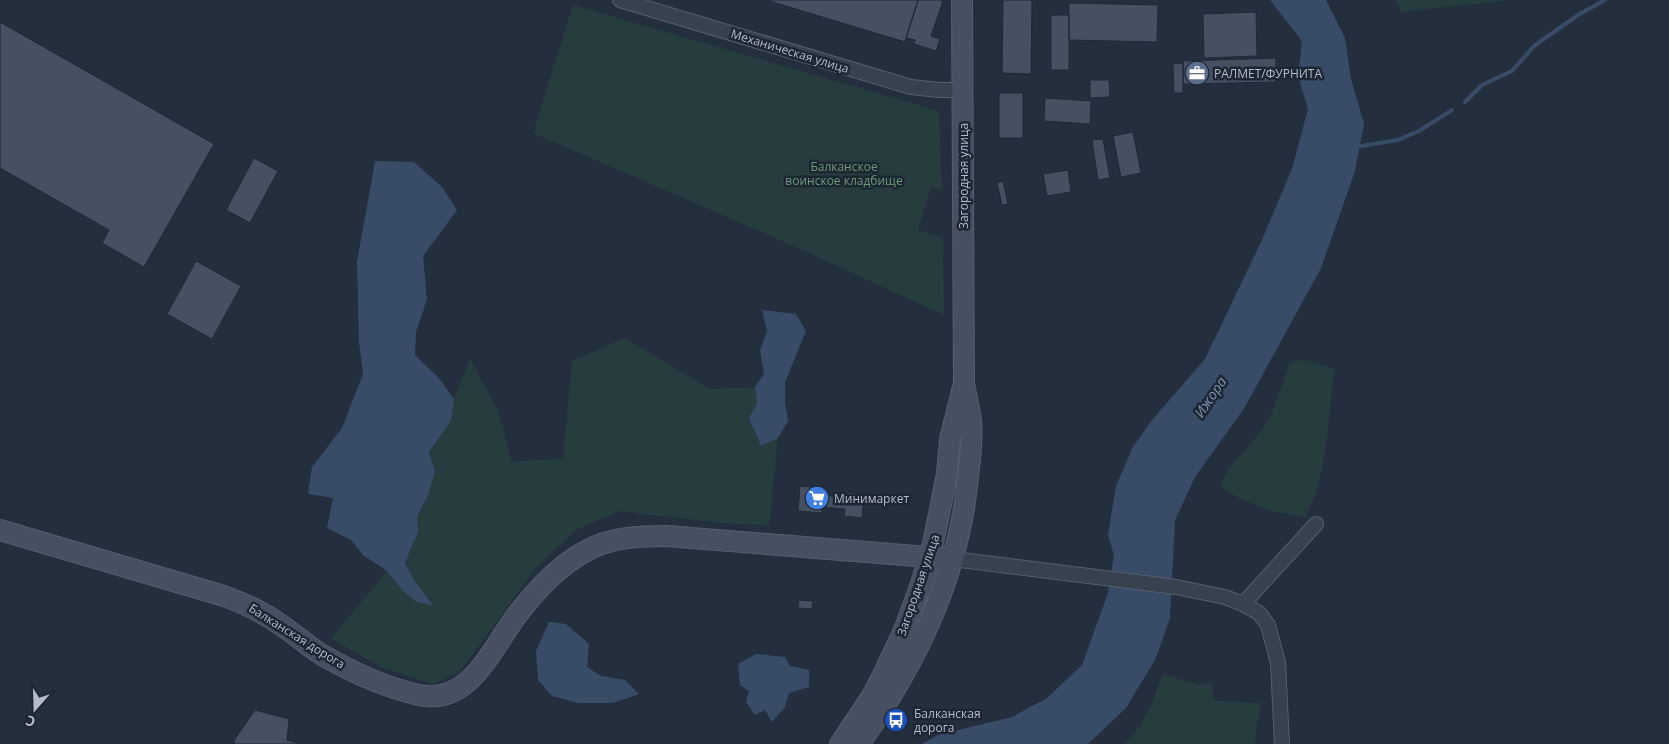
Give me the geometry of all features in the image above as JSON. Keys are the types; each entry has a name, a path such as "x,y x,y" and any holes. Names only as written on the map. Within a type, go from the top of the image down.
{"main road":[{"name":"Загородная улица","path":"859,744 881,713 914,657 939,601 953,559 967,492 971,449 971,421 964,383 962,0"},
{"name":"Загородная улица","path":"840,744 872,696 885,672 905,628 930,557 943,500 950,439 964,383"},
{"name":"Балканская дорога","path":"0,530 224,596 278,622 323,656 354,671 394,688 420,695 442,696 461,687 477,673 517,615 549,578 568,562 588,550 612,540 643,536 667,536 953,559"}],"street":[{"name":"Механическая улица","path":"620,0 911,87 963,90"},
{"path":"1243,604 1316,524"},
{"name":"Балканская дорога","path":"953,559 1176,587 1225,597 1243,604 1259,613 1268,625 1278,663 1282,744"}],"green space":[{"path":"1396,0 1510,0 1401,12"},
{"name":"Балканское воинское кладбище","path":"573,5 939,111 942,190 931,187 918,230 943,238 944,315 787,243 533,133"},
{"path":"624,338 711,389 755,387 757,403 749,418 761,445 778,438 769,526 619,511 576,530 535,569 460,672 433,684 380,667 331,638 387,571 403,591 433,604 414,580 405,563 418,532 417,517 428,495 435,471 429,452 451,421 454,399 470,358 498,411 512,462 563,458 572,361"},
{"path":"1306,360 1335,369 1323,464 1313,500 1305,517 1270,511 1239,498 1220,486 1229,468 1258,435 1272,413 1289,364 1295,361"},
{"path":"1163,674 1199,685 1212,683 1214,701 1261,703 1254,744 1124,744 1140,726 1150,708"}],"water":[{"name":"Ижора","path":"1270,0 1326,0 1345,38 1351,79 1364,124 1355,171 1321,268 1245,407 1195,477 1175,520 1170,618 1155,660 1126,708 1088,744 922,744 938,735 1012,717 1047,698 1082,665 1108,593 1114,555 1108,535 1116,486 1133,447 1152,420 1205,359 1261,242 1292,169 1308,109 1298,76 1302,41"},
{"path":"375,161 414,162 442,187 457,210 423,256 427,299 416,332 415,355 438,377 454,399 451,421 429,452 435,471 428,495 417,517 418,532 405,563 414,580 433,605 417,602 403,591 387,571 363,555 351,540 327,528 333,498 308,494 312,467 342,428 363,374 359,342 357,262"},
{"path":"762,310 796,314 806,331 785,382 785,403 788,421 778,438 761,446 749,418 757,403 755,387 764,374 760,350 767,331"},
{"path":"549,622 566,624 589,644 587,667 601,676 625,680 639,694 613,703 578,703 552,696 538,680 536,651"},
{"path":"756,654 785,657 790,666 809,670 809,687 789,693 785,707 772,722 765,710 755,715 746,702 749,691 740,685 738,664"}],"building":[{"path":"766,0 918,0 905,42"},
{"path":"918,0 942,0 931,36 940,39 936,51 914,44 915,40 906,38"},
{"path":"1003,0 1032,0 1031,74 1002,73"},
{"path":"1069,3 1158,5 1157,42 1069,40"},
{"path":"1256,12 1257,56 1204,58 1203,14"},
{"path":"1051,15 1069,15 1069,70 1051,70"},
{"path":"0,22 214,144 144,267 102,243 109,230 0,168"},
{"path":"1276,58 1276,82 1183,84 1183,61"},
{"path":"1183,63 1183,93 1174,93 1173,64"},
{"path":"1090,80 1109,80 1110,97 1090,98"},
{"path":"999,93 1023,93 1023,138 999,138"},
{"path":"1045,98 1091,101 1090,124 1044,121"},
{"path":"1133,132 1141,173 1121,177 1113,136"},
{"path":"1103,139 1110,178 1098,180 1092,140"},
{"path":"254,158 278,171 250,223 226,210"},
{"path":"1068,170 1071,192 1047,196 1043,174"},
{"path":"1003,181 1008,204 1002,205 997,183"},
{"path":"196,261 241,286 212,339 167,314"},
{"path":"800,486 824,488 823,495 846,498 847,492 864,494 862,518 844,516 845,509 822,507 822,513 798,511"},
{"path":"799,600 813,601 812,609 798,608"},
{"path":"255,710 289,719 287,740 301,744 234,744 235,739"}],"waterway":[{"path":"1465,102 1482,85 1512,71 1534,46 1578,15 1605,0"},
{"path":"1355,147 1398,140 1419,131 1452,110"}],"place":[{"name":"РАЛМЕТ/ФУРНИТА","path":"1197,73"},
{"name":"Минимаркет","path":"817,498"},
{"name":"Балканская дорога","path":"896,720"}]}
